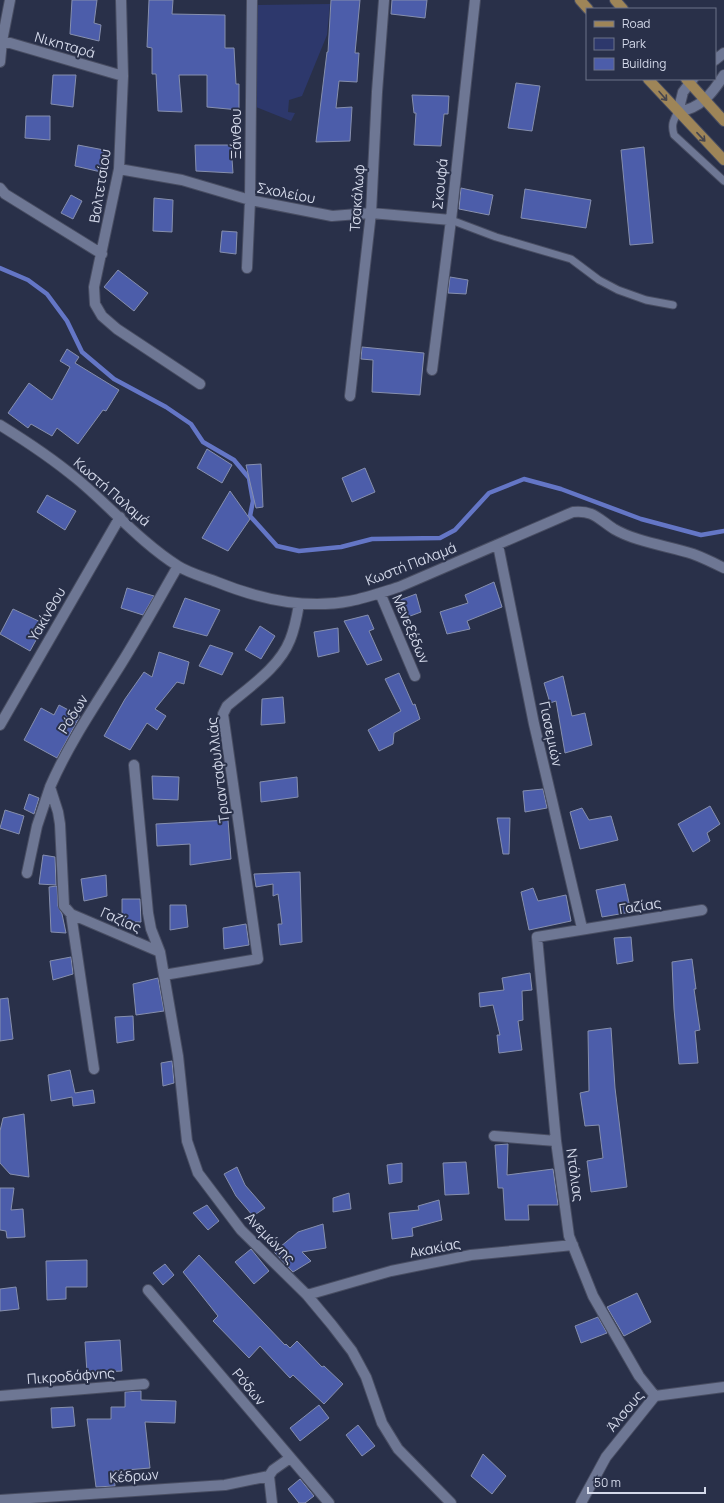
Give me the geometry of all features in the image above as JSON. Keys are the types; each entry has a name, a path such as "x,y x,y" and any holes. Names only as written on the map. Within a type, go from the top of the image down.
{"main road":[{"path":"580,0 587,8"},
{"path":"615,0 622,8"},
{"path":"649,80 724,160"},
{"path":"690,80 705,100 724,121"}],"street":[{"path":"0,62 1,41 10,0"},
{"name":"Βαλτετσίου","path":"0,188 5,194 102,254 119,169 123,76 121,0"},
{"name":"Ξάνθου","path":"247,268 250,200 252,0"},
{"name":"Τσακάλωφ","path":"350,396 371,213 377,92 384,0"},
{"name":"Σκουφά","path":"432,370 451,220 475,0"},
{"name":"Νικηταρά","path":"1,41 123,76"},
{"path":"716,59 724,52"},
{"path":"678,112 697,106 705,100 724,75"},
{"path":"678,112 683,92 690,80"},
{"name":"Σχολείου","path":"119,169 182,180 250,200 332,216 371,213 451,220"},
{"path":"102,254 94,287 95,304 102,316 117,329 200,384"},
{"name":"Κωστή Παλαμά","path":"0,425 77,479 178,566 253,596 298,604 350,601 399,587 573,512 585,511 597,516 614,530 664,547 693,554 724,568"},
{"name":"Υακίνθου","path":"0,725 120,517"},
{"name":"Γιασεμιών","path":"498,545 534,724 582,928"},
{"name":"Ρόδων","path":"26,873 37,826 60,763 77,733 122,662 178,566"},
{"name":"Μενεξέδων","path":"380,593 415,676"},
{"name":"Τριανταφυλλιάς","path":"164,975 258,960 223,714 227,706 276,664 290,640 298,604"},
{"name":"Ανεμώνης","path":"134,765 148,913 151,929 160,952 178,1056 187,1141 198,1173 242,1230 306,1295 352,1351 366,1377 382,1423 398,1449 451,1503"},
{"path":"50,787 58,812 60,824 63,904 71,914 94,1068"},
{"name":"Γαζίας","path":"537,937 582,928 646,920 702,910"},
{"name":"Γαζίας","path":"71,914 160,952"},
{"name":"Ντάλιας","path":"537,937 556,1141 569,1236 593,1296 639,1376 655,1396"},
{"path":"494,1136 556,1141"},
{"name":"Ακακίας","path":"306,1295 391,1271 471,1255 573,1245"},
{"name":"Ρόδων","path":"148,1290 329,1503"},
{"name":"Πικροδάφνης","path":"0,1396 144,1384"},
{"name":"Άλσους","path":"581,1503 606,1457 655,1396 724,1387"},
{"path":"272,1503 269,1476 273,1470 290,1458"},
{"name":"Κέδρων","path":"0,1500 225,1485 269,1476"}],"lane":[{"path":"678,112 673,121 672,128 674,135 724,182"},
{"path":"451,220 496,237 571,259 599,280 618,290 646,300 673,305"}],"green space":[{"path":"330,4 327,35 302,96 289,100 288,112 295,113 291,121 256,107 257,5"}],"building":[{"path":"72,0 97,0 94,23 101,25 99,41 70,34"},
{"path":"149,0 173,0 172,14 225,15 225,48 234,48 236,84 239,84 239,110 207,107 207,75 179,75 182,112 158,111 156,74 152,74 152,48 147,47"},
{"path":"331,0 360,0 355,53 359,53 357,82 339,81 336,108 352,107 350,141 316,142 328,52"},
{"path":"392,0 427,0 425,18 391,14"},
{"path":"53,75 76,75 73,107 51,104"},
{"path":"516,83 540,86 532,131 508,128"},
{"path":"412,95 449,96 448,114 444,114 441,146 414,145 416,113 414,113"},
{"path":"26,116 50,116 50,140 25,138"},
{"path":"78,145 104,150 101,172 75,166"},
{"path":"195,145 231,145 233,173 196,171"},
{"path":"644,147 653,243 630,245 621,150"},
{"path":"461,188 493,195 489,215 459,209"},
{"path":"525,189 591,200 586,228 521,218"},
{"path":"71,195 82,201 73,219 61,213"},
{"path":"154,198 173,200 172,232 153,231"},
{"path":"222,231 237,232 236,254 220,252"},
{"path":"118,270 148,293 134,311 104,287"},
{"path":"450,277 468,280 466,294 448,293"},
{"path":"362,347 424,353 420,395 372,392 373,360 361,359"},
{"path":"67,349 79,357 75,363 119,390 106,411 103,410 78,444 57,428 52,436 31,424 28,428 8,413 29,383 52,400 70,367 60,361"},
{"path":"207,449 232,465 222,483 197,468"},
{"path":"261,464 263,507 256,508 246,465"},
{"path":"365,468 375,492 352,502 342,478"},
{"path":"230,491 250,519 228,551 202,538"},
{"path":"47,495 76,511 65,530 37,512"},
{"path":"494,582 502,607 467,621 470,629 447,634 440,612 468,603 465,595"},
{"path":"127,588 154,596 143,615 121,608"},
{"path":"416,594 421,612 405,618 397,601"},
{"path":"185,598 220,610 207,636 173,627"},
{"path":"13,609 45,624 30,651 0,634"},
{"path":"368,615 374,629 369,631 382,660 367,665 344,621"},
{"path":"260,626 275,636 261,659 245,650"},
{"path":"338,628 339,652 318,657 314,632"},
{"path":"210,645 233,653 222,675 199,666"},
{"path":"159,652 189,662 184,684 177,682 155,709 166,716 157,730 147,723 130,750 104,736 125,699 144,672 152,677"},
{"path":"399,673 413,705 415,704 420,719 394,733 393,744 379,751 368,730 401,711 385,679"},
{"path":"563,676 572,716 585,713 592,745 565,753 556,701 550,703 544,683"},
{"path":"283,697 285,723 261,725 262,699"},
{"path":"59,705 80,716 57,758 24,740 41,708 54,715"},
{"path":"152,776 179,777 178,800 153,799"},
{"path":"297,777 298,797 261,802 260,782"},
{"path":"543,789 547,808 525,812 523,791"},
{"path":"29,794 39,798 34,814 24,809"},
{"path":"710,806 720,824 707,833 710,841 693,852 678,824"},
{"path":"582,808 589,820 611,816 618,840 580,849 570,812"},
{"path":"5,810 24,816 19,834 0,828"},
{"path":"497,818 510,818 509,854 503,854"},
{"path":"228,820 231,859 190,865 190,844 157,846 156,824"},
{"path":"43,855 55,857 56,885 39,884"},
{"path":"300,872 302,942 280,945 278,924 282,924 278,894 273,896 273,884 256,887 254,874"},
{"path":"106,875 107,896 84,901 81,879"},
{"path":"625,884 631,912 602,917 596,890"},
{"path":"57,886 58,906 62,914 66,933 51,932 49,887"},
{"path":"533,888 538,901 566,895 571,921 529,930 521,892"},
{"path":"122,899 140,899 141,922 122,922"},
{"path":"170,905 186,905 188,927 170,930"},
{"path":"246,924 249,945 224,949 223,928"},
{"path":"631,937 633,961 617,964 614,938"},
{"path":"71,957 73,974 53,980 50,961"},
{"path":"692,959 696,989 694,989 700,1030 695,1031 698,1063 679,1064 674,1009 672,962"},
{"path":"530,973 532,990 522,991 523,1020 518,1021 522,1050 499,1053 497,1035 500,1035 493,1005 480,1007 479,993 504,990 502,978"},
{"path":"158,978 164,1011 136,1015 133,984"},
{"path":"8,998 13,1039 0,1041 0,999"},
{"path":"133,1016 134,1040 117,1043 115,1017"},
{"path":"611,1028 615,1088 627,1187 591,1192 587,1161 603,1158 599,1125 585,1126 580,1093 589,1091 588,1031"},
{"path":"172,1061 174,1083 163,1086 161,1063"},
{"path":"70,1070 75,1093 93,1090 95,1103 73,1106 72,1097 51,1101 48,1075"},
{"path":"24,1114 29,1177 10,1174 0,1163 0,1131 3,1118"},
{"path":"508,1144 507,1175 553,1169 558,1205 528,1205 529,1220 505,1220 503,1188 498,1188 495,1145"},
{"path":"466,1162 469,1194 445,1195 443,1163"},
{"path":"402,1163 402,1182 389,1184 387,1165"},
{"path":"237,1167 245,1185 265,1208 253,1216 236,1196 224,1174"},
{"path":"0,1188 14,1188 11,1210 23,1209 25,1237 7,1238 6,1231 0,1230"},
{"path":"349,1193 351,1209 333,1212 333,1198"},
{"path":"439,1200 442,1220 412,1228 413,1236 392,1239 389,1213 419,1210 418,1206"},
{"path":"207,1205 219,1221 208,1230 193,1213"},
{"path":"323,1224 326,1248 302,1252 311,1261 293,1272 274,1252 298,1232"},
{"path":"251,1249 269,1271 254,1284 235,1262"},
{"path":"199,1255 285,1345 286,1344 290,1348 297,1341 322,1367 324,1366 343,1384 324,1404 293,1375 290,1378 260,1346 249,1358 213,1321 218,1316 183,1272"},
{"path":"87,1260 87,1287 66,1287 66,1299 47,1300 46,1261"},
{"path":"165,1264 174,1275 163,1285 153,1273"},
{"path":"16,1287 19,1309 0,1311 0,1289"},
{"path":"637,1293 651,1322 624,1336 607,1307"},
{"path":"598,1317 607,1333 581,1343 575,1326"},
{"path":"120,1340 122,1371 87,1373 85,1342"},
{"path":"141,1391 141,1400 176,1401 175,1423 145,1422 150,1468 114,1471 115,1486 96,1487 87,1419 111,1419 111,1407 125,1407 125,1392"},
{"path":"319,1405 329,1418 300,1441 290,1428"},
{"path":"73,1407 75,1426 52,1428 51,1408"},
{"path":"358,1425 375,1446 362,1456 346,1435"},
{"path":"483,1454 506,1476 492,1494 471,1476"},
{"path":"300,1479 314,1496 305,1503 299,1503 288,1489"}],"waterway":[{"path":"0,268 28,280 47,294 67,321 82,352 114,379 166,407 191,424 203,442 234,460 249,478 253,501 250,516 277,546 299,551 341,547 372,539 440,538 455,530 489,493 524,479 561,489 641,519 701,535 724,531"}]}
